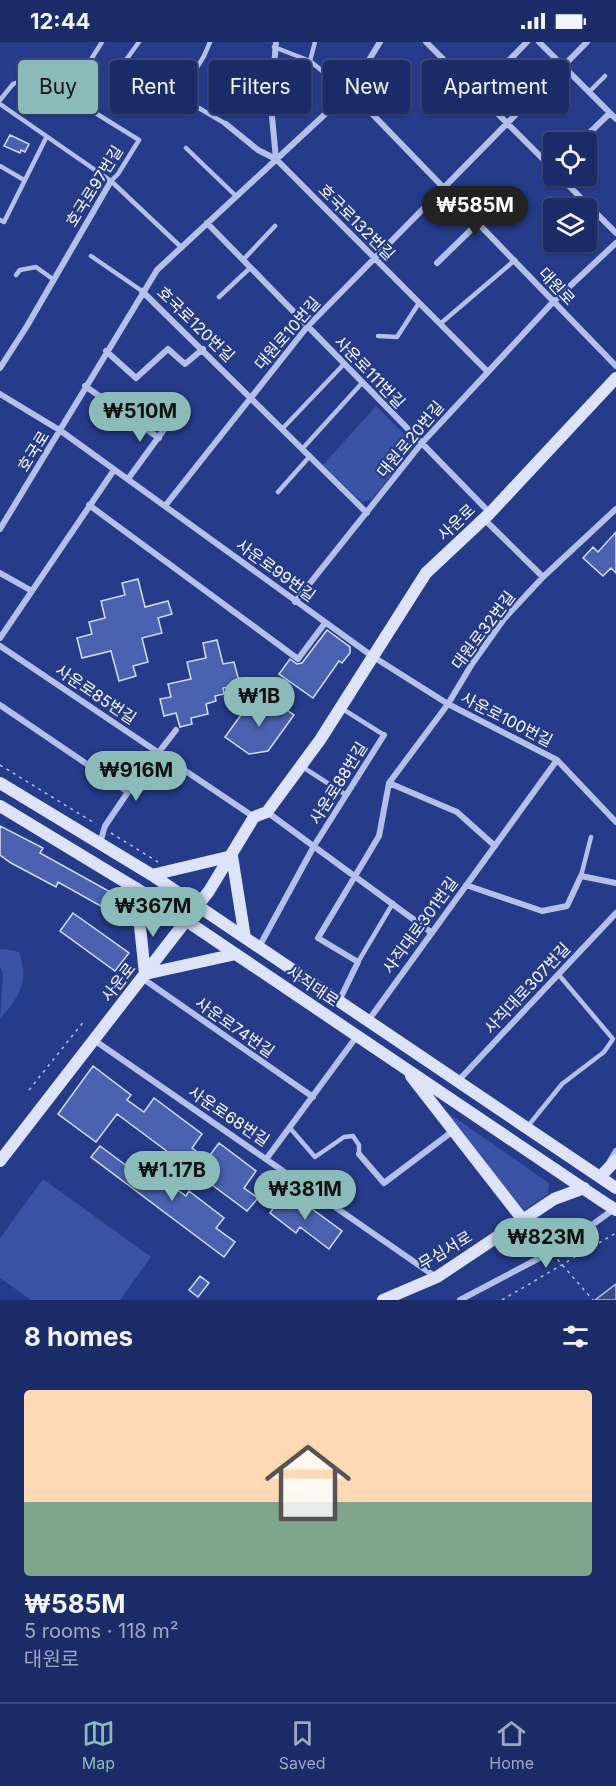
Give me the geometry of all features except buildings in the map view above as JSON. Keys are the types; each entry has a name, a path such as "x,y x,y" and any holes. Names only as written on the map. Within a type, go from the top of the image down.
{"street":[{"name":"호국로","path":"369,60 380,42"},
{"path":"426,42 444,60"},
{"path":"509,60 527,42"},
{"path":"539,42 557,60"},
{"name":"대원로10번길","path":"569,60 587,42"},
{"path":"275,45 271,117 276,159"},
{"path":"569,72 616,119"},
{"path":"590,132 610,112"},
{"name":"호국로","path":"0,529 61,431 142,291 157,270 325,114"},
{"name":"대원로","path":"371,114 616,366"},
{"path":"498,114 543,160"},
{"name":"대원로10번길","path":"165,506 307,327 516,114"},
{"path":"226,124 258,150 276,159"},
{"name":"호국로132번길","path":"276,159 487,371"},
{"name":"호국로97번길","path":"0,368 111,180"},
{"path":"569,186 616,233"},
{"name":"사운로111번길","path":"207,223 421,444 543,577"},
{"path":"437,263 478,224"},
{"name":"대원로20번길","path":"295,602 421,444 553,302 616,243"},
{"name":"호국로120번길","path":"142,291 251,396 367,513"},
{"path":"106,351 136,378 168,349 185,364 203,349"},
{"name":"사운로","path":"267,812 341,708 426,573 487,516 616,378"},
{"path":"86,386 159,438"},
{"name":"사운로99번길","path":"0,394 61,431 372,656"},
{"path":"128,479 171,420"},
{"path":"0,638 114,470"},
{"path":"89,505 298,659 325,623"},
{"name":"대원로32번길","path":"354,875 379,836 390,783 448,704 472,664 504,619 543,577 616,509"},
{"path":"0,573 32,591"},
{"name":"사운로85번길","path":"0,646 254,817"},
{"name":"사운로100번길","path":"372,656 448,704 557,760 616,822"},
{"path":"0,705 128,792"},
{"path":"100,843 105,826 176,730"},
{"name":"사운로88번길","path":"314,846 384,735"},
{"name":"사직대로301번길","path":"368,1021 557,760"},
{"name":"사직대로","path":"0,783 152,875 616,1188"},
{"path":"390,783 450,809 495,846"},
{"name":"사직대로","path":"0,806 136,888 616,1209"},
{"path":"254,817 267,812"},
{"name":"사운로88번길","path":"267,812 432,933"},
{"name":"사운로","path":"0,1161 186,921 232,856 254,817"},
{"path":"259,947 314,846"},
{"path":"152,875 232,856 245,938"},
{"path":"354,875 318,938 358,962"},
{"path":"466,885 542,911 567,906 581,876 616,882"},
{"path":"136,888 144,976 236,954"},
{"name":"사직대로307번길","path":"458,1082 616,913"},
{"name":"사직대로","path":"339,1001 358,962"},
{"name":"사운로74번길","path":"144,976 313,1097"},
{"path":"267,1158 357,1036"},
{"name":"사운로68번길","path":"94,1040 437,1277"},
{"path":"403,1067 522,1220"},
{"path":"359,1154 384,1183 453,1131"},
{"path":"600,1177 616,1151"},
{"path":"600,1177 616,1160"},
{"name":"무심서로","path":"383,1300 437,1277 554,1199 584,1188"},
{"path":"460,1300 566,1244 616,1209"}],"lane":[{"path":"102,42 90,61 13,84 0,102 46,138 111,180 181,247"},
{"path":"126,60 139,42"},
{"path":"197,66 210,42"},
{"path":"310,60 315,42"},
{"path":"275,45 308,60"},
{"path":"311,62 323,71"},
{"path":"589,92 605,76"},
{"path":"197,107 226,124"},
{"name":"호국로97번길","path":"97,114 139,140 118,174 111,180"},
{"path":"0,220 4,222 46,138"},
{"path":"186,148 236,196"},
{"path":"0,166 24,180"},
{"path":"243,260 275,226"},
{"path":"91,256 142,291"},
{"path":"440,324 515,260"},
{"path":"16,275 20,270 36,267 54,280"},
{"path":"219,297 250,268"},
{"path":"378,336 397,337 419,303"},
{"path":"283,428 344,364"},
{"path":"303,448 362,383"},
{"path":"278,492 310,456"},
{"path":"341,708 384,735"},
{"path":"301,766 346,795"},
{"path":"581,876 591,837"},
{"name":"사직대로","path":"358,962 393,903"},
{"path":"527,1128 562,1084 604,1052 614,1039 559,975"},
{"path":"290,1128 315,1157 344,1137 353,1136 359,1145 359,1154"}],"path":[{"path":"29,1090 85,1020"},
{"path":"522,1220 593,1300"},
{"path":"502,1300 616,1233"}],"shaded area":[{"path":"376,406 411,441 411,450 372,499 362,502 323,465"},
{"path":"0,950 19,952 23,981 13,1003 0,1019 3,973 0,967"},
{"path":"438,1106 549,1183 548,1194 524,1210 459,1137"},
{"path":"43,1179 151,1257 120,1300 31,1300 0,1278 0,1238"},
{"path":"616,1284 616,1300 595,1300"}]}
